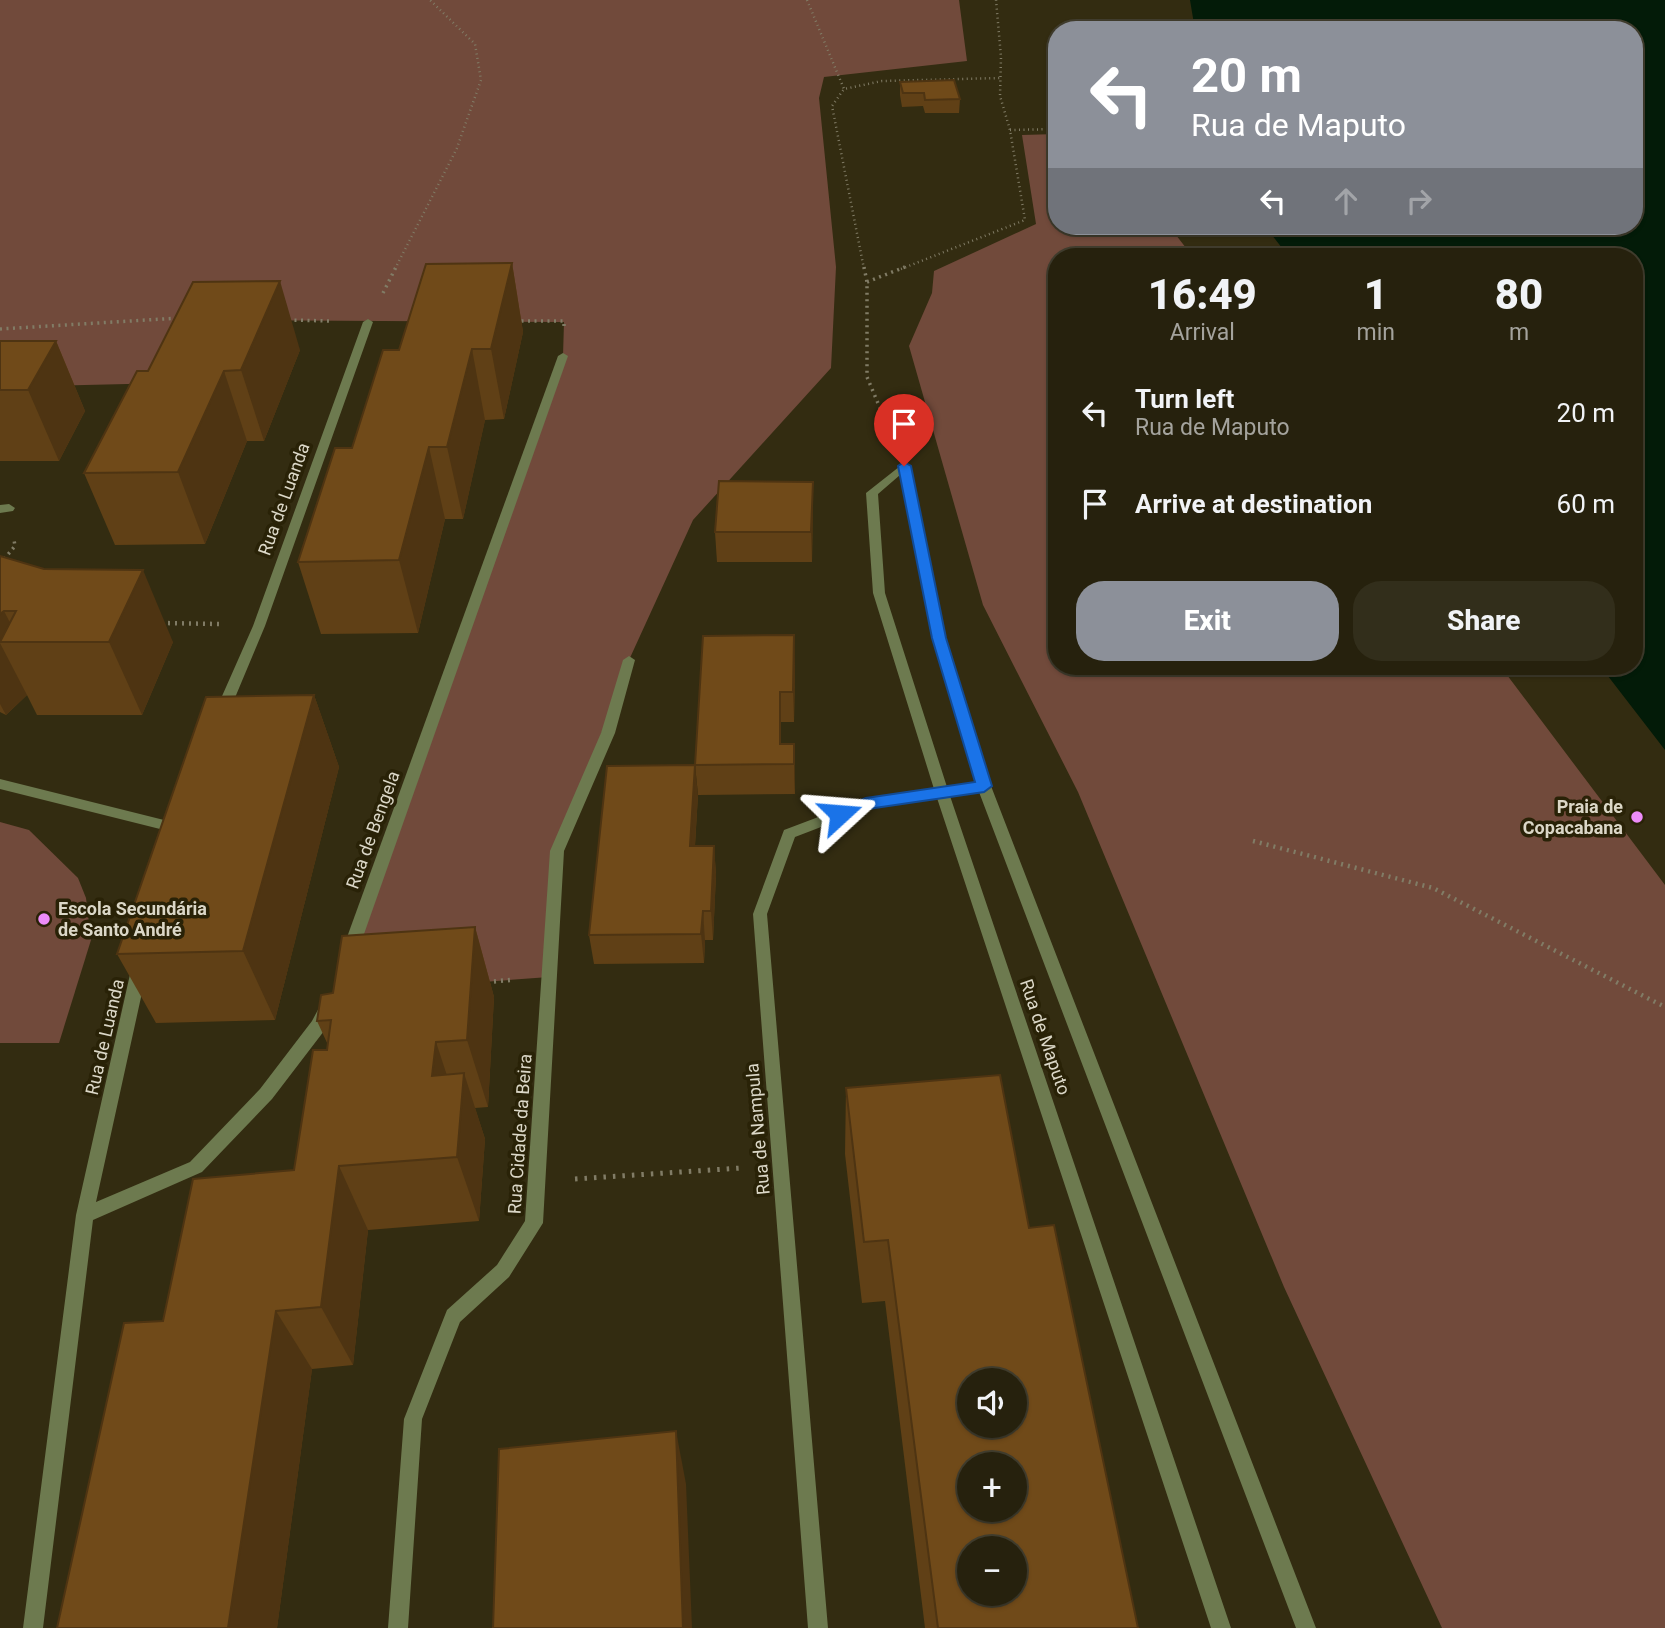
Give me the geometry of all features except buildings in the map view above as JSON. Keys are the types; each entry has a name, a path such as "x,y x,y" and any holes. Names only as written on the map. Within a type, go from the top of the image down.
{"street":[{"name":"Rua de Luanda","path":"216,726 259,626 368,322"},
{"name":"Rua de Bengela","path":"344,967 563,356"},
{"name":"Rua de Maputo","path":"1221,1628 943,792 880,593 872,492 904,466 939,638 984,786 1306,1628"},
{"name":"Rua Cidade da Beira","path":"398,1628 413,1419 453,1316 503,1271 534,1223 557,851 608,733 629,660"},
{"path":"0,784 172,827"},
{"name":"Rua de Nampula","path":"818,1628 760,914 789,834 866,804 984,786"},
{"name":"Rua de Luanda","path":"33,1628 85,1215 142,961"},
{"path":"85,1215 197,1167 266,1094 318,1026 335,993"}],"path":[{"path":"288,320 368,322 457,148 481,80 475,44 430,0"},
{"path":"807,0 844,89"},
{"path":"867,282 1025,220 1010,130 1000,96 996,0"},
{"path":"904,466 867,377 867,282 832,106 844,89 882,81 1000,78"},
{"path":"1010,130 1048,129"},
{"path":"0,329 19,330 180,317 173,330"},
{"path":"508,321 564,321"},
{"path":"155,622 259,626"},
{"path":"1253,841 1433,888 1665,1007"},
{"path":"482,982 549,977"},
{"path":"536,1182 780,1165"}],"shaded area":[{"path":"0,0 959,0 967,61 824,77 819,98 836,267 831,368 693,520 629,660 557,851 549,977 335,993 563,356 564,322 204,320 170,383 0,387"},
{"path":"1190,0 1665,0 1665,750 1607,675 1643,675 1643,248 1282,248 1272,235 1643,235 1643,21 1194,21"},
{"path":"1048,134 1048,235 1176,235 1186,248 1048,248 1048,675 1507,675 1665,885 1665,1628 1442,1628 1284,1287 1078,792 983,605 909,346 932,293 934,271 1036,224 1022,135"},
{"name":"Escola Secundária de Santo André","path":"0,822 29,830 78,878 86,898 91,940 59,1043 0,1043"}],"place":[{"name":"Praia de Copacabana","path":"1637,817"},
{"name":"Escola Secundária de Santo André","path":"44,919"}],"route":[{"path":"840,814 866,804 984,786 939,638 904,466"}]}
